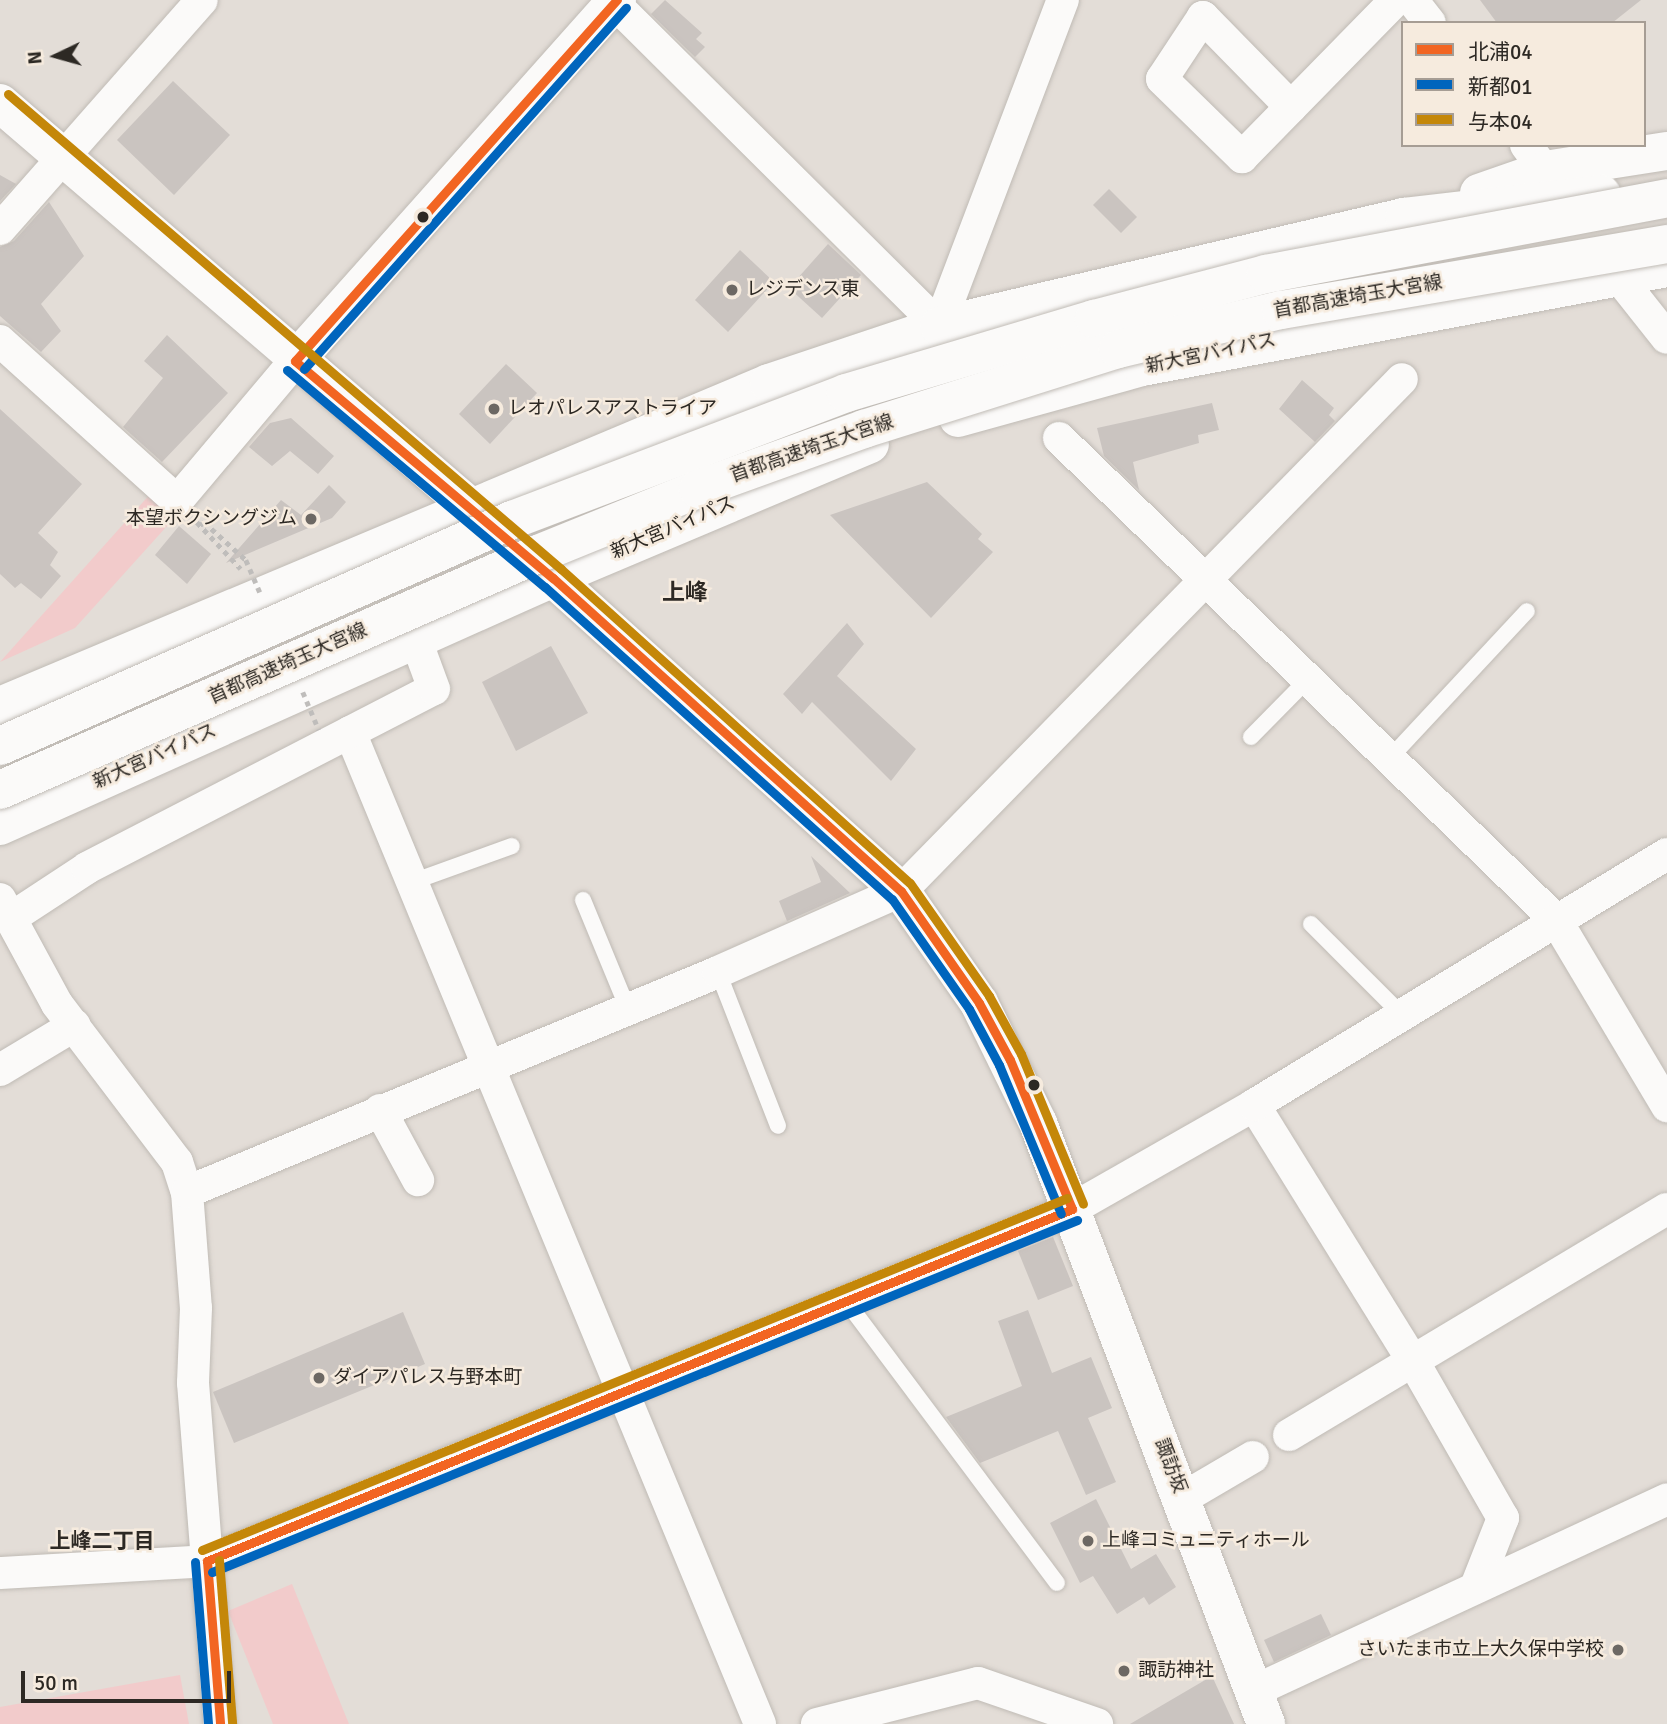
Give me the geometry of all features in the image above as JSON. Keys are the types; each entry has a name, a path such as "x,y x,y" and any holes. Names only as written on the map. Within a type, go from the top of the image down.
{"main road":[{"path":"295,361 614,1"},
{"name":"諏訪坂","path":"0,103 295,361 553,578 901,891 979,1003 1010,1060 1072,1209 1182,1498 1260,1714"},
{"path":"1404,217 1536,158 1667,151"},
{"path":"0,706 769,383 939,326 1404,217 1667,186"},
{"name":"首都高速埼玉大宮線","path":"0,746 512,520 846,393 1094,318 1266,274 1667,198"},
{"name":"首都高速埼玉大宮線","path":"0,790 538,554 698,489 864,429 1118,349 1281,310 1664,263"},
{"name":"新大宮バイパス","path":"0,826 553,578 877,441 1142,368 1617,275 1664,263"}],"street":[{"path":"0,229 202,0"},
{"path":"614,1 939,326 1063,0"},
{"path":"1291,107 1396,0"},
{"path":"1412,0 1428,21"},
{"path":"1536,158 1586,197"},
{"path":"1617,275 1667,338"},
{"path":"0,341 177,500 295,361"},
{"path":"187,1192 718,972 901,891 1402,379"},
{"path":"1059,438 1556,920 1667,1106"},
{"path":"220,1724 193,1383 196,1308 187,1192 177,1162 57,1003 5,909 434,689 416,640"},
{"path":"350,732 760,1724"},
{"path":"0,1573 207,1562 1072,1209 1254,1105 1400,1013 1667,854"},
{"path":"0,1070 75,1025"},
{"path":"1254,1105 1413,1361 1503,1518 1476,1584"},
{"path":"380,1110 418,1180"},
{"path":"1289,1435 1667,1209"},
{"path":"1182,1498 1253,1457"},
{"path":"1260,1714 1476,1584 1667,1499"},
{"path":"817,1724 863,1718 978,1683 1097,1724"}],"lane":[{"path":"1389,759 1527,611"},
{"path":"1251,737 1308,679"},
{"path":"412,882 512,846"},
{"path":"583,900 628,1009"},
{"path":"1311,924 1400,1013"},
{"path":"718,972 778,1126"},
{"path":"846,1301 1057,1583"}],"path":[{"path":"177,500 243,573"},
{"path":"200,525 207,524 246,560"}],"shaded area":[{"path":"152,492 177,515 75,628 0,662"},
{"path":"292,1584 349,1724 273,1724 228,1611"},
{"path":"180,1675 189,1724 0,1724 0,1707"}],"building":[{"path":"665,0 702,33 696,39 705,47 695,57 651,14"},
{"path":"1480,0 1641,0 1615,21 1496,21"},
{"path":"173,81 230,135 174,195 117,140"},
{"path":"0,175 16,184 0,201"},
{"path":"1109,189 1137,217 1121,233 1093,205"},
{"path":"49,202 84,256 41,304 61,331 41,352 0,316 0,247 14,241"},
{"path":"828,244 861,275 822,318 789,288"},
{"name":"レジデンス東","path":"740,250 774,282 728,332 695,300"},
{"path":"167,335 228,393 162,462 123,427 163,378 144,361"},
{"name":"レオパレスアストライア","path":"506,364 537,393 490,444 459,414"},
{"path":"1302,380 1334,408 1329,415 1335,421 1315,442 1279,409"},
{"path":"1212,403 1219,430 1198,435 1199,443 1133,462 1139,490 1104,456 1097,428"},
{"path":"0,409 82,484 38,533 58,552 50,565 61,576 41,599 21,583 15,588 0,574"},
{"path":"291,418 334,456 318,474 290,451 272,466 249,447 270,423"},
{"path":"927,482 982,534 978,539 993,552 931,618 830,515"},
{"path":"329,485 346,502 332,518 226,563 281,500 301,515"},
{"path":"179,526 211,554 187,584 155,555"},
{"path":"847,623 864,644 837,676 916,749 891,781 812,702 802,714 783,694"},
{"path":"551,646 588,713 516,751 482,682"},
{"path":"811,856 850,893 787,921 779,901 821,882"},
{"path":"1053,1237 1073,1286 1038,1300 1018,1251"},
{"path":"1028,1310 1052,1373 1091,1357 1112,1408 1088,1418 1116,1482 1086,1495 1058,1431 980,1463 946,1417 1022,1386 998,1321"},
{"name":"ダイアパレス与野本町","path":"403,1312 425,1364 234,1443 213,1392"},
{"path":"1096,1499 1131,1569 1156,1554 1176,1587 1149,1605 1144,1597 1117,1614 1093,1576 1080,1583 1050,1523"},
{"path":"1321,1614 1331,1635 1274,1662 1264,1640"},
{"path":"1212,1676 1234,1724 1130,1724"}],"transit line":[{"name":"北浦04","path":"295,361 617,0"},
{"name":"新都01","path":"304,369 626,8"},
{"name":"与本04","path":"8,94 561,569 910,883 989,996 1021,1054 1083,1204"},
{"name":"北浦04","path":"295,361 553,578 901,891 979,1003 1010,1060 1072,1209"},
{"name":"新都01","path":"287,370 545,587 892,899 969,1009 999,1065 1061,1214"},
{"name":"与本04","path":"202,1550 1067,1198"},
{"name":"北浦04","path":"207,1561 1072,1209"},
{"name":"新都01","path":"212,1572 1077,1220"},
{"name":"与本04","path":"219,1560 232,1723"},
{"name":"北浦04","path":"207,1561 220,1724"},
{"name":"新都01","path":"195,1562 208,1724"}],"place":[{"name":"レジデンス東","path":"732,290"},
{"name":"レオパレスアストライア","path":"494,409"},
{"name":"本望ボクシングジム","path":"311,519"},
{"name":"ダイアパレス与野本町","path":"319,1378"},
{"name":"上峰コミュニティホール","path":"1088,1541"},
{"name":"さいたま市立上大久保中学校","path":"1618,1650"},
{"name":"諏訪神社","path":"1124,1671"}],"district":[{"name":"上峰","path":"685,593"},
{"name":"上峰二丁目","path":"102,1541"}]}
